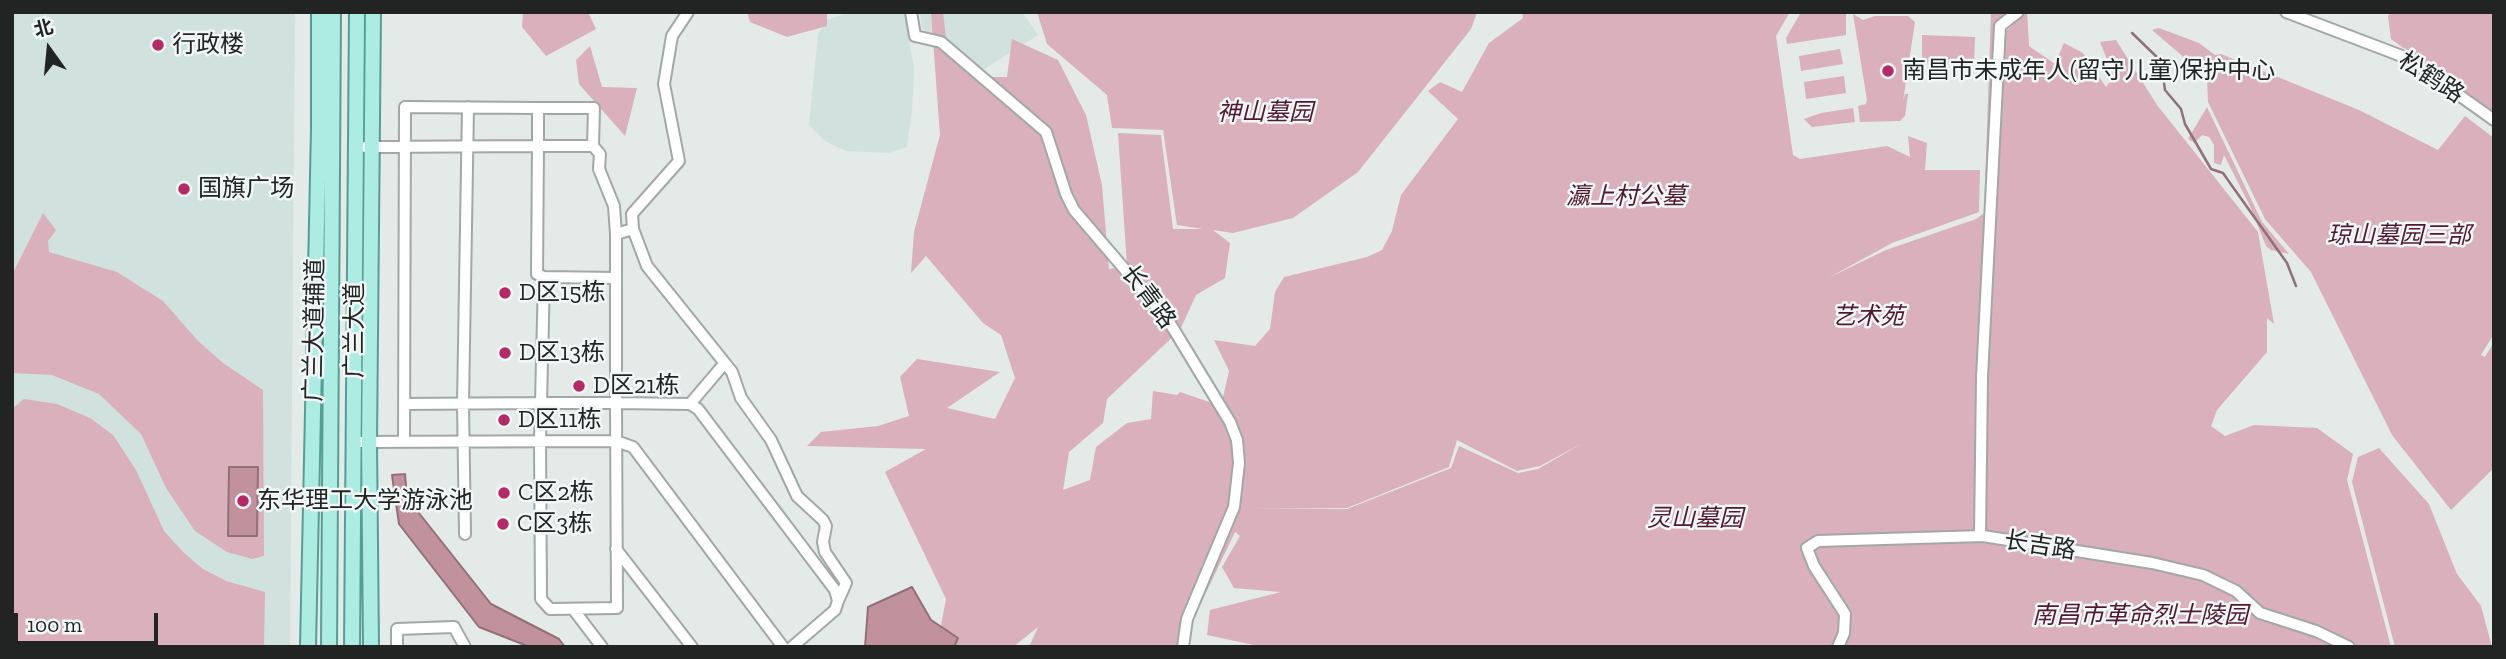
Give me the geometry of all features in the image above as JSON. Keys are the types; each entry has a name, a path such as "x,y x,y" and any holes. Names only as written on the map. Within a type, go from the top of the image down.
{"main road":[{"name":"广兰大道辅道","path":"309,647 319,129 318,12"},
{"name":"广兰大道","path":"329,647 333,12"},
{"path":"352,647 361,442 363,147 357,12"},
{"path":"363,147 373,12"},
{"path":"361,442 371,647"}],"street":[{"path":"688,12 672,36 664,84 679,160 632,214 634,229 647,266 736,380 741,398 771,440 797,496 819,514 827,526 823,542 825,552 845,583 835,610 792,647"},
{"name":"长青路","path":"912,12 915,36 940,42 1046,132 1074,210 1088,229 1118,258 1168,320 1230,422 1237,440 1239,463 1234,508 1187,618 1183,647"},
{"path":"1980,536 1982,377 2000,26 2018,12"},
{"name":"松鹤路","path":"2286,12 2407,58 2494,120"},
{"path":"404,442 405,107 594,108 593,146 600,154 599,169 614,206 617,608 550,609 541,600 540,440 544,277"},
{"path":"465,534 463,404 468,107"},
{"path":"538,108 537,274 544,277 616,278"},
{"path":"363,147 593,146"},
{"path":"615,234 634,229"},
{"path":"690,404 724,364"},
{"path":"404,404 690,404 698,410 830,583 838,601"},
{"path":"361,442 616,441 633,447 783,647"},
{"name":"长吉路","path":"1839,647 1844,633 1845,614 1814,566 1807,548 1818,541 1980,536 2152,563 2203,575 2236,590 2260,613 2316,631 2349,647"},
{"path":"616,549 692,647"},
{"path":"572,609 602,647"},
{"path":"397,647 397,629 454,628 466,647"}],"shaded area":[{"path":"12,12 295,12 290,647 12,647"},
{"path":"850,12 904,12 914,68 907,147 889,153 846,151 825,141 809,125 818,35 827,20"},
{"path":"920,12 1022,12 1038,35 983,70 922,28"},
{"name":"东华理工大学游泳池","path":"229,467 258,467 257,536 228,536"},
{"path":"405,474 407,498 491,604 559,639 565,647 530,647 479,627 399,524 392,475"},
{"path":"912,587 931,620 958,638 954,647 865,647 868,607"}],"green space":[{"path":"523,12 588,12 596,29 546,56 522,27"},
{"path":"747,12 827,12 827,26 787,37 750,22"},
{"path":"931,12 943,12 947,47 977,77 1007,77 1012,39 1058,60 1086,115 1102,185 1109,269 1127,266 1118,133 1161,135 1173,229 1203,229 1177,225 1163,130 1112,128 1107,95 1047,44 1037,12 1477,12 1471,29 1358,172 1293,218 1233,233 1213,230 1230,243 1225,278 1196,295 1180,330 1107,399 1103,423 1069,452 1063,490 1090,480 1096,447 1127,423 1151,419 1153,391 1177,395 1180,392 1221,406 1229,371 1214,340 1255,346 1270,329 1275,292 1284,277 1367,257 1382,250 1392,231 1401,195 1458,119 1428,91 1440,82 1462,92 1489,43 1523,18 1522,12 1790,12 1776,36 1793,155 1800,159 1887,146 1910,157 1908,136 1927,143 1925,170 1980,170 1979,212 1892,243 1828,278 1886,250 1976,219 1984,213 1991,12 2021,12 2004,27 2003,65 2005,32 2027,12 2029,46 2055,64 2064,43 2083,53 2106,87 2114,77 2100,42 2116,40 2157,105 2258,232 2274,324 2267,318 2267,352 2217,410 2211,426 2225,436 2254,425 2317,428 2353,454 2347,480 2391,647 1263,647 1207,635 1210,610 1281,592 1234,588 1222,567 1240,536 1235,532 1180,647 1029,647 1038,627 1013,647 937,647 946,599 885,472 926,449 807,446 821,432 878,426 909,416 900,377 917,359 1000,372 947,408 995,419 1015,378 1001,335 983,323 926,256 911,273 914,232 940,135","holes":["1457,440 1517,471 1540,466 1583,443 1538,469 1518,473 1459,446 1451,468 1347,509 1248,509 1347,508 1449,467"]},
{"path":"1801,12 1846,12 1846,35 1787,44 1786,38"},
{"path":"2392,12 2494,12 2494,113 2391,39 2388,16"},
{"path":"1853,14 1863,20 1875,16 1908,16 1915,22 1903,101 1905,94 1908,94 1905,116 1900,121 1860,122 1858,106 1866,104 1867,100"},
{"name":"琼山墓园三部","path":"2159,28 2199,43 2215,55 2221,54 2359,110 2438,150 2465,116 2494,138 2494,334 2481,355 2485,357 2494,342 2494,468 2451,510 2392,435 2311,272 2265,219 2208,102 2207,77 2152,30"},
{"path":"1922,35 1975,37 1974,64 1922,63"},
{"path":"590,46 602,87 637,88 625,136 579,84 576,60"},
{"path":"1840,49 1843,64 1801,71 1799,56"},
{"path":"1844,76 1846,93 1806,99 1804,82"},
{"path":"2207,107 2262,222 2289,254 2271,250 2266,246 2250,206 2224,155 2221,165 2214,163 2214,145 2209,137 2202,135 2195,143 2188,139"},
{"path":"1853,108 1855,122 1812,127 1804,119 1821,113"},
{"path":"43,213 56,230 48,241 49,252 117,272 163,301 198,341 223,363 263,390 264,556 252,559 227,552 195,531 166,488 141,434 99,394 52,375 12,373 12,275"},
{"path":"24,399 57,404 90,418 113,435 136,470 164,531 183,552 203,569 226,581 265,592 264,647 12,647 12,409"},
{"path":"2379,448 2429,504 2457,574 2481,606 2492,647 2395,647 2352,482 2358,457"}],"waterway":[{"path":"2132,33 2161,61 2165,90 2181,109 2185,124 2211,169 2223,173 2287,263 2296,286"}],"place":[{"name":"行政楼","path":"158,45"},
{"name":"南昌市未成年人(留守儿童)保护中心","path":"1888,71"},
{"name":"国旗广场","path":"184,189"},
{"name":"D区15栋","path":"505,293"},
{"name":"D区13栋","path":"505,353"},
{"name":"D区21栋","path":"579,386"},
{"name":"D区11栋","path":"504,420"},
{"name":"C区2栋","path":"504,493"},
{"name":"东华理工大学游泳池","path":"243,501"},
{"name":"C区3栋","path":"503,524"}],"park label":[{"name":"神山墓园","path":"1265,113"},
{"name":"瀛上村公墓","path":"1626,197"},
{"name":"艺术苑","path":"1868,317"},
{"name":"灵山墓园","path":"1695,519"},
{"name":"南昌市革命烈士陵园","path":"2140,616"}]}
